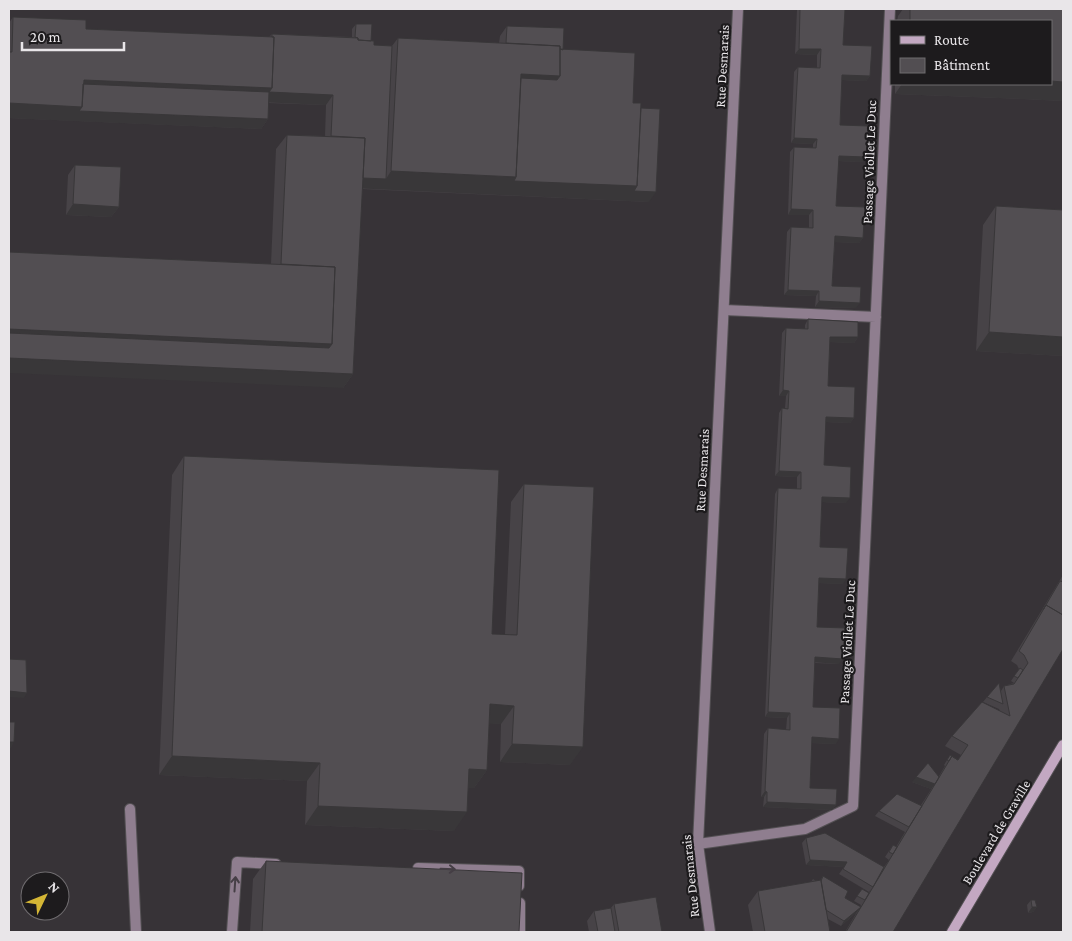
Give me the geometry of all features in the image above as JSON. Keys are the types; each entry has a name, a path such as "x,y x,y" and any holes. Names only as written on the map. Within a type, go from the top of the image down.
{"street":[{"name":"Rue Desmarais","path":"710,932 698,844 738,9"},
{"name":"Passage Viollet Le Duc","path":"698,844 805,829 853,806 890,9"},
{"path":"724,310 876,317"},
{"name":"Boulevard de Graville","path":"952,932 1063,745"},
{"path":"130,809 136,932"},
{"path":"232,932 237,862 285,864"},
{"path":"412,868 519,872 520,932"}],"building":[{"path":"800,9 845,9 843,45 872,46 870,76 842,75 840,125 868,126 866,157 839,156 836,206 865,207 863,238 835,236 832,286 861,287 860,303 819,301 819,291 788,290 791,227 813,228 813,210 791,209 794,147 816,148 817,139 794,138 798,67 820,68 821,49 799,49"},
{"path":"910,9 1063,9 1063,82 1052,81 1052,20 910,20"},
{"path":"13,17 86,20 86,29 274,37 272,88 84,80 82,107 9,103 9,52 12,52"},
{"path":"356,24 372,24 371,41 358,40 355,37"},
{"path":"507,26 564,28 563,50 560,49 560,46 506,43"},
{"path":"272,34 358,38 358,40 374,41 374,45 392,46 386,179 363,178 365,138 331,136 333,95 269,92 272,88 274,37 272,37"},
{"path":"398,38 560,46 560,76 521,74 516,177 391,171"},
{"path":"560,49 635,53 633,103 641,103 637,186 514,181 516,177 521,78 557,80 560,76"},
{"path":"83,84 269,92 268,119 79,111 82,107"},
{"path":"641,108 660,109 656,192 634,191 637,186"},
{"path":"287,135 365,138 353,374 9,358 9,333 329,348 332,344 335,267 281,264"},
{"path":"75,165 121,167 119,207 73,204"},
{"path":"996,206 1063,210 1063,337 989,332"},
{"path":"9,252 335,267 332,344 9,329"},
{"path":"808,319 858,322 858,337 830,337 828,386 855,387 854,418 826,417 824,465 851,467 850,498 822,497 820,547 848,548 846,579 819,578 817,627 845,628 843,659 815,657 813,707 840,708 839,739 812,737 810,788 837,789 836,805 767,802 767,792 765,791 768,728 790,730 790,713 768,712 778,488 801,489 801,472 779,471 782,408 788,409 789,391 783,390 786,328 808,329"},
{"path":"184,456 499,470 492,634 517,635 524,484 594,487 583,747 512,744 514,706 490,704 487,770 469,769 467,812 318,806 320,763 172,756"},
{"path":"1060,581 1063,582 1063,615 1046,605 1043,610"},
{"path":"1046,605 1063,615 1063,649 893,932 846,932 952,756 958,760 968,745 952,736 982,702 1010,716 1004,686 1014,684 1028,663 1024,655 1019,651"},
{"path":"9,659 26,660 27,693 9,691"},
{"path":"1020,668 1023,670 1018,678 1014,676"},
{"path":"999,683 1003,704 987,697"},
{"path":"9,722 15,722 14,742 9,742"},
{"path":"928,763 939,777 935,784 916,777"},
{"path":"897,794 922,806 909,827 879,811"},
{"path":"825,833 884,867 873,887 843,869 847,862 810,860 806,838"},
{"path":"893,845 897,847 893,854 889,852"},
{"path":"266,861 522,873 519,932 262,932"},
{"path":"823,876 848,891 845,898 861,907 844,921 826,910 821,881"},
{"path":"821,880 830,932 765,932 758,891"},
{"path":"862,889 869,893 865,900 857,896"},
{"path":"656,897 662,932 619,932 614,904"},
{"path":"1031,900 1035,900 1037,907 1032,907"},
{"path":"611,908 615,932 598,932 594,911"}]}
